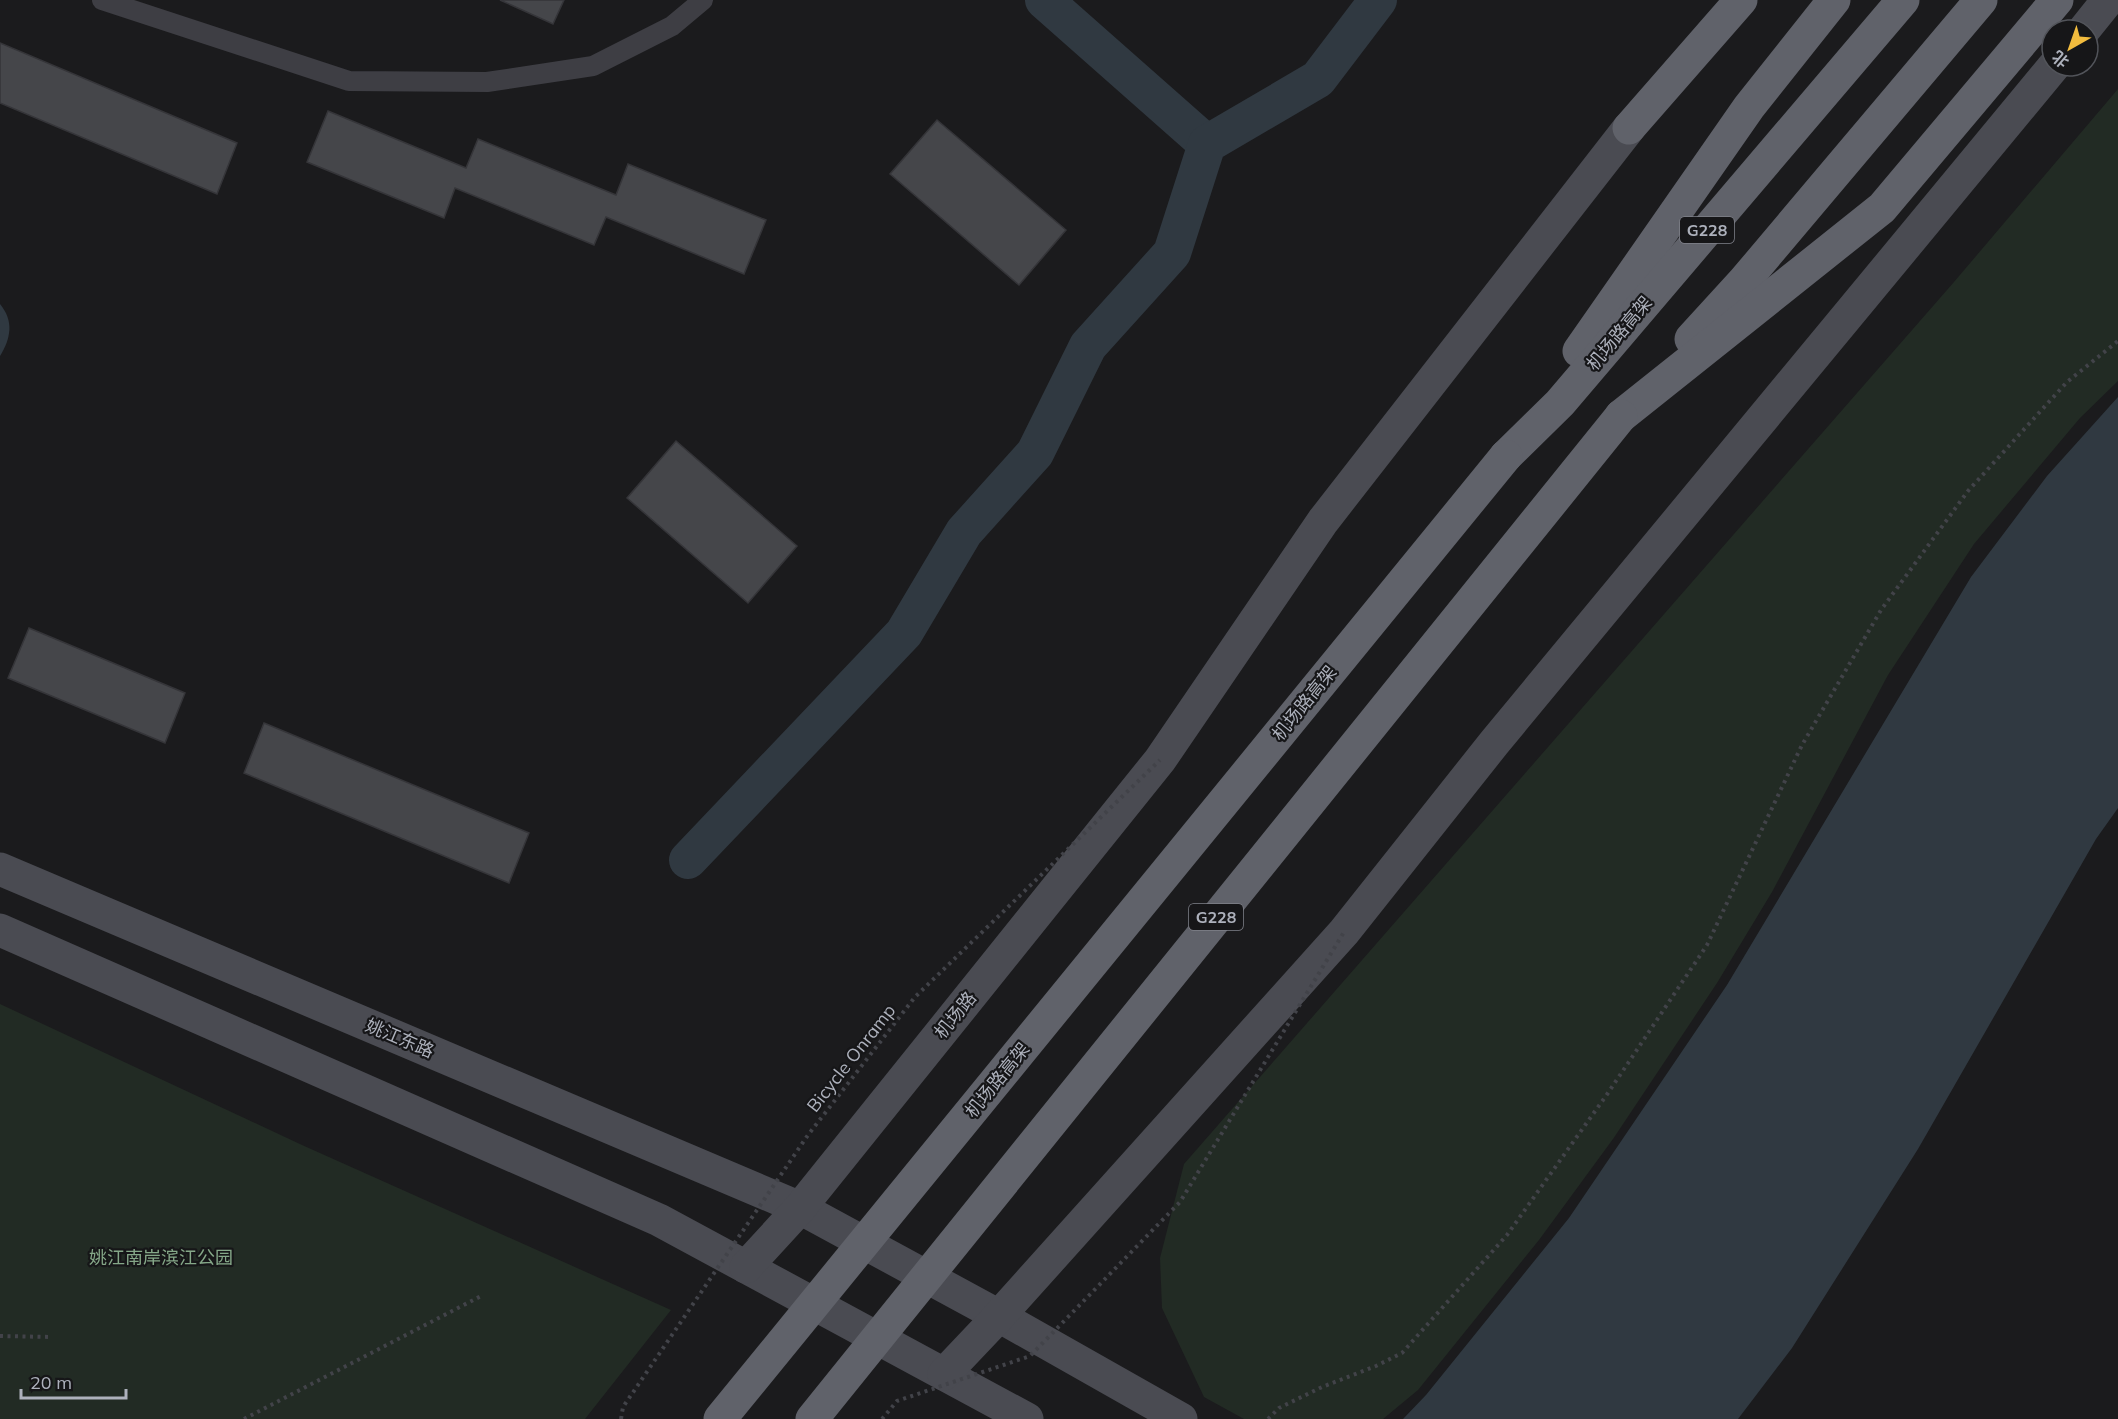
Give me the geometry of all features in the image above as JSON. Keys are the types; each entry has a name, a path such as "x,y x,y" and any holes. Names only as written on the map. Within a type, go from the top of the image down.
{"highway":[{"path":"1629,128 1741,0"},
{"path":"1506,456 1749,107 1834,0"},
{"name":"机场路高架","path":"720,1419 1506,456 1560,402 1903,0"},
{"name":"G228","path":"812,1419 1621,416 1744,281 1981,0"},
{"path":"1621,416 1882,208 2057,0"}],"main road":[{"path":"2094,18 2108,0"},
{"path":"944,1374 999,1316 1344,932 1494,743 2044,78"},
{"name":"机场路","path":"746,1267 800,1208 1160,760 1323,521 1629,128"},
{"name":"姚江东路","path":"0,869 800,1208 999,1316 1181,1419"},
{"path":"0,930 659,1220 1027,1419"}],"lane":[{"path":"102,0 349,81 487,82 593,66 672,26 703,0"}],"path":[{"path":"1268,1419 1279,1408 1402,1353 1507,1235 1608,1093 1707,945 1802,745 1881,610 1968,491 2067,382 2118,341"},
{"name":"Bicycle Onramp","path":"621,1419 623,1407 808,1135 915,997 1160,760"},
{"path":"882,1419 897,1401 1030,1356 1180,1202 1344,932"},
{"path":"244,1419 483,1295"},
{"path":"0,1336 52,1336"}],"green space":[{"path":"2118,89 2118,381 2080,418 1974,544 1888,675 1772,892 1717,983 1613,1139 1539,1240 1418,1390 1383,1419 1244,1419 1204,1397 1162,1308 1160,1258 1184,1164 1954,282"},
{"name":"姚江南岸滨江公园","path":"0,1004 302,1145 671,1310 585,1419 0,1419"}],"shaded area":[{"path":"0,304 9,323 9,336 0,356"},
{"path":"2118,397 2118,808 2096,839 1918,1149 1792,1348 1738,1419 1403,1419 1426,1395 1569,1218 1727,985 1971,577 2047,476"}],"building":[{"path":"500,0 564,0 553,24"},
{"path":"0,43 237,143 217,194 0,103"},
{"path":"328,111 466,168 478,139 616,195 628,164 766,220 744,274 606,217 594,245 455,188 444,218 307,162"},
{"path":"937,120 1066,230 1019,285 890,174"},
{"path":"676,441 797,546 748,603 627,498"},
{"path":"29,628 185,693 165,743 8,678"},
{"path":"264,723 529,833 509,883 244,773"}],"waterway":[{"path":"1044,0 1207,144"},
{"path":"688,860 904,633 964,532 1035,453 1088,346 1172,253 1207,144 1318,79 1378,0"}]}
